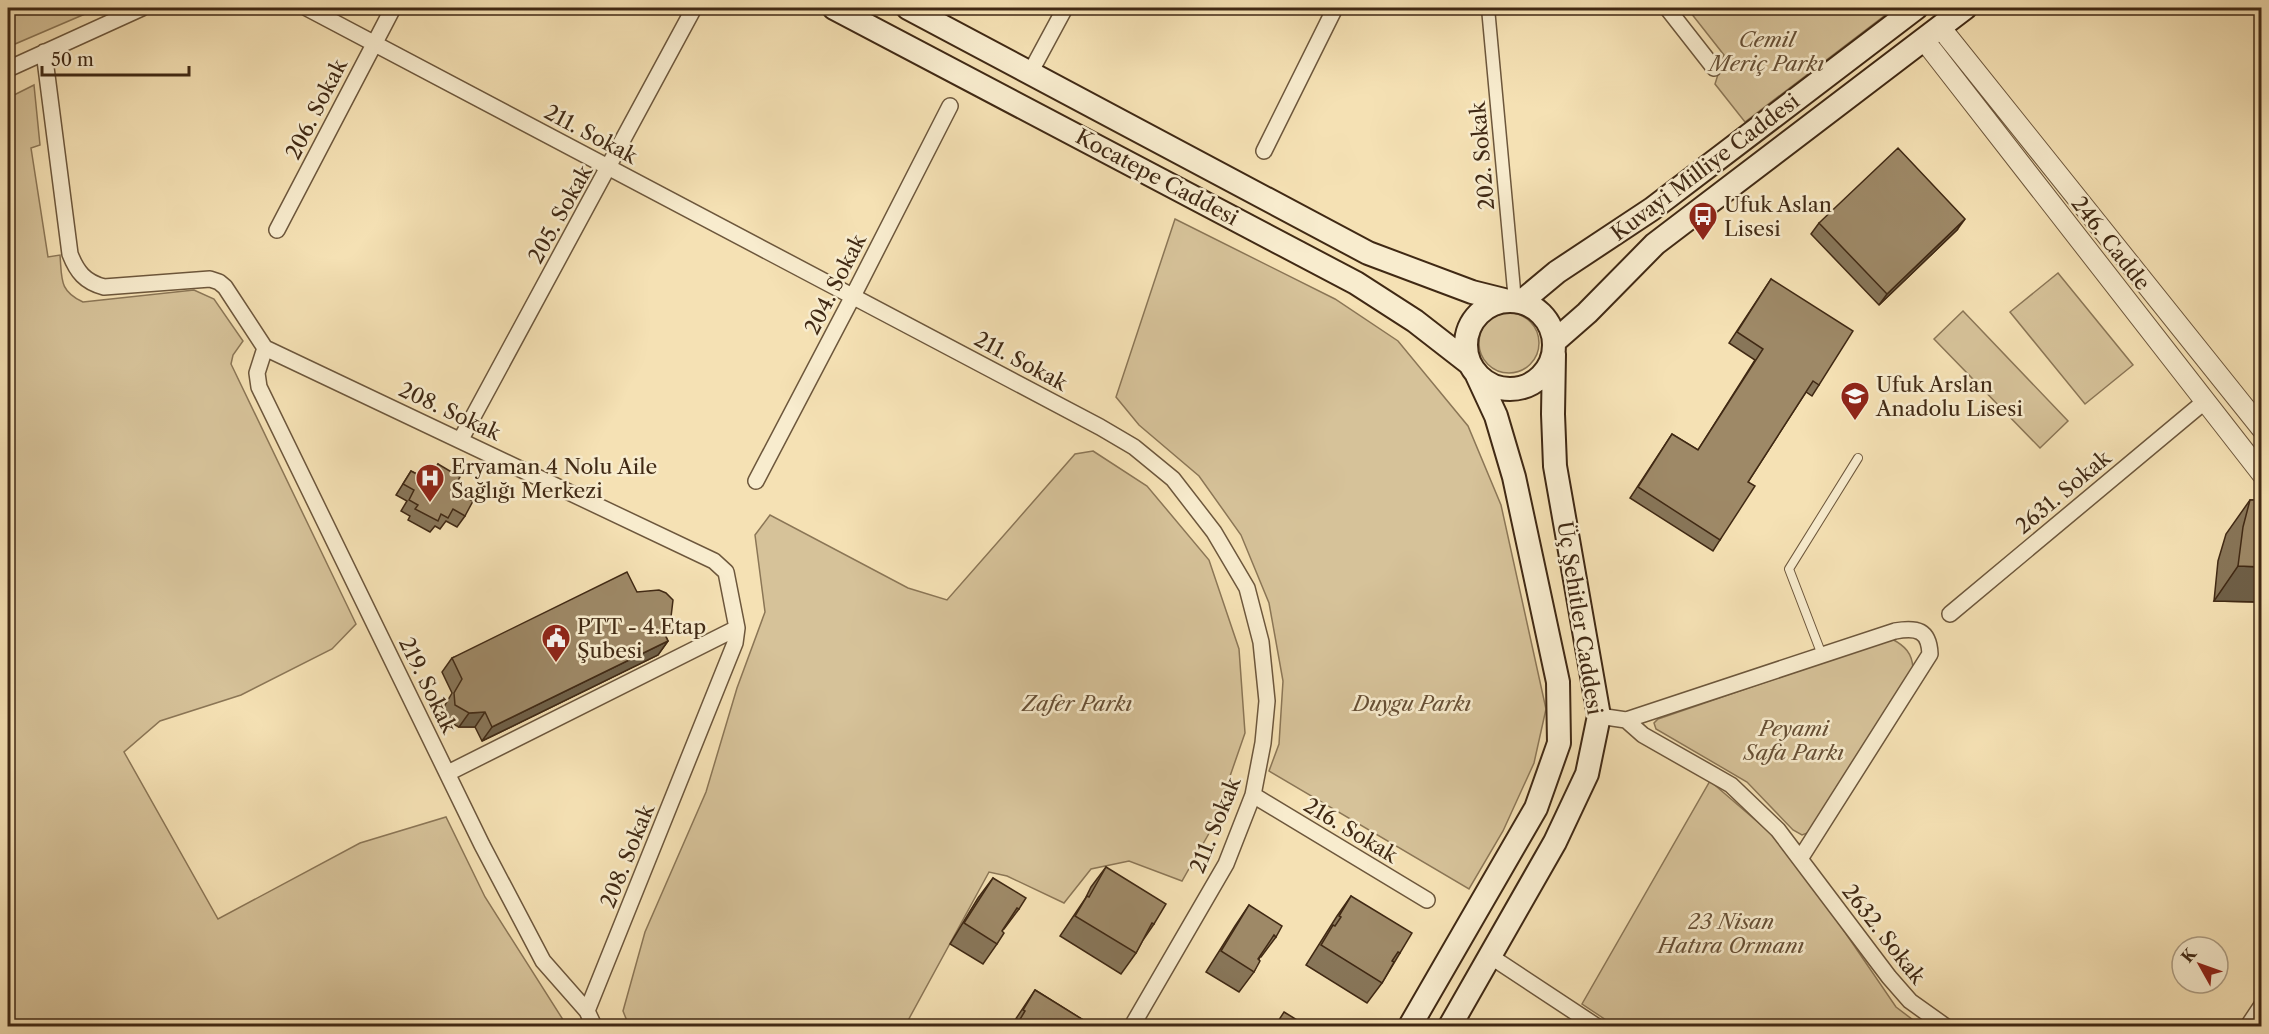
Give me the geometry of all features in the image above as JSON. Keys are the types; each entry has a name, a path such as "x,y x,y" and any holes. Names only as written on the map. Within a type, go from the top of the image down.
{"main road":[{"name":"Kocatepe Caddesi","path":"834,8 1356,283 1415,321 1473,369"},
{"name":"Kocatepe Caddesi","path":"908,8 1368,253 1472,292 1515,301"},
{"name":"Kuvayi Milliye Caddesi","path":"1554,347 1655,244 1965,8"},
{"path":"1912,10 1932,33"},
{"name":"Kuvayi Milliye Caddesi","path":"1515,301 1652,209 1912,10"},
{"path":"1515,301 1534,307 1544,316 1551,328 1554,347 1549,368 1540,379 1515,390 1501,389 1488,384 1473,369 1466,349 1467,335 1472,322 1481,311 1494,304 1515,301"},
{"name":"Üç Şehitler Caddesi","path":"1450,1026 1555,842 1587,774 1599,716 1555,466 1554,347"},
{"name":"Üç Şehitler Caddesi","path":"1410,1026 1536,808 1559,743 1558,682 1514,477 1496,416 1473,369"}],"street":[{"path":"8,69 142,8"},
{"name":"211. Sokak","path":"308,8 1100,427 1134,447 1173,479 1214,532 1247,588 1261,642 1268,701 1253,795 1226,864 1132,1026"},
{"name":"206. Sokak","path":"277,230 393,8"},
{"name":"205. Sokak","path":"461,439 694,8"},
{"path":"1030,72 1065,8"},
{"path":"1264,152 1335,8"},
{"name":"202. Sokak","path":"1488,8 1515,301"},
{"path":"1667,8 1714,68"},
{"name":"246. Cadde","path":"1932,33 2204,402 2262,474"},
{"name":"246. Cadde","path":"1932,33 2262,429"},
{"path":"44,52 70,254 75,267 92,284 104,287 210,279 219,282 225,287 265,348"},
{"name":"204. Sokak","path":"756,481 950,106"},
{"name":"208. Sokak","path":"265,348 461,439 721,565 726,572 737,628 730,658 587,1011"},
{"name":"219. Sokak","path":"265,348 257,373 259,387 482,845 543,961 587,1011 594,1026"},
{"name":"2631. Sokak","path":"1950,614 2204,402"},
{"path":"447,773 737,628"},
{"path":"1599,716 1626,720 1907,629 1921,631 1930,642 1930,654 1800,859"},
{"name":"2632. Sokak","path":"1626,720 1643,735 1731,785 1778,830 1889,977 1910,1001 1945,1026"},
{"name":"216. Sokak","path":"1253,795 1427,900"},
{"path":"1490,956 1596,1026"},
{"path":"2248,1026 2262,1005"}],"lane":[{"path":"1822,655 1789,569 1858,458"}],"green space":[{"path":"8,8 99,8 8,47"},
{"name":"Cemil Meriç Parkı","path":"1687,8 1888,9 1884,16 1745,122 1715,84 1724,55"},
{"path":"34,85 40,145 31,148 48,257 60,255 62,278 66,289 83,302 194,290 214,299 243,341 233,355 231,364 356,624 332,649 241,695 160,721 124,752 218,919 360,843 446,817 485,897 567,1026 8,1026 8,98"},
{"name":"Duygu Parkı","path":"1175,219 1335,299 1398,341 1468,426 1501,505 1546,709 1534,763 1503,831 1469,889 1269,771 1279,744 1283,681 1269,603 1241,535 1199,476 1139,425 1116,397"},
{"path":"2058,273 2133,365 2085,404 2010,312"},
{"path":"1963,311 2068,421 2040,448 1934,339"},
{"path":"1509,313 1526,318 1534,326 1539,343 1534,360 1526,368 1509,373 1492,368 1484,360 1479,343 1484,326 1492,318"},
{"name":"Zafer Parkı","path":"1093,451 1147,486 1209,560 1239,649 1245,733 1212,828 1182,881 1129,861 1091,869 1064,903 1007,876 989,872 905,1026 629,1026 623,1011 645,932 706,792 737,688 765,612 755,535 770,515 908,588 947,600 1075,454"},
{"name":"Peyami Safa Parkı","path":"1892,639 1907,650 1913,668 1813,831 1802,835 1793,830 1747,782 1656,729 1654,723 1658,719"},
{"name":"23 Nisan Hatıra Ormanı","path":"1710,781 1774,836 1825,903 1896,1007 1921,1026 1615,1026 1582,1004"}],"building":[{"path":"1898,148 1965,219 1887,294 1819,223"},
{"path":"1771,279 1853,331 1819,385 1813,381 1748,482 1755,486 1720,540 1638,487 1672,434 1698,450 1763,349 1737,332"},
{"name":"Eryaman 4 Nolu Aile Sağlığı Merkezi","path":"438,464 460,477 457,482 466,488 462,495 473,501 465,516 453,509 448,518 441,514 438,521 415,509 418,505 409,500 414,490 403,484 411,471 422,477 428,465 435,469"},
{"path":"2250,500 2262,500 2262,567 2238,566 2243,527"},
{"path":"627,572 637,592 659,590 673,600 671,617 661,627 668,641 492,727 485,712 469,713 455,705 454,693 462,679 452,658"},
{"path":"1106,867 1166,904 1154,924 1152,923 1136,953 1075,916"},
{"path":"993,878 1026,898 1002,931 1004,933 997,944 964,923"},
{"path":"1351,896 1412,933 1400,953 1398,952 1392,961 1394,962 1382,983 1321,945 1333,925 1335,926 1341,917 1339,916"},
{"path":"1249,905 1282,926 1258,959 1260,961 1254,972 1221,951"},
{"path":"1035,990 1093,1026 1012,1026 1017,1019 1019,1021"},
{"path":"1284,1012 1307,1026 1275,1026"}],"place":[{"name":"Ufuk Aslan Lisesi","path":"1703,242"},
{"name":"Ufuk Arslan Anadolu Lisesi","path":"1855,422"},
{"name":"Eryaman 4 Nolu Aile Sağlığı Merkezi","path":"430,504"},
{"name":"PTT - 4.Etap Şubesi","path":"556,664"}]}
